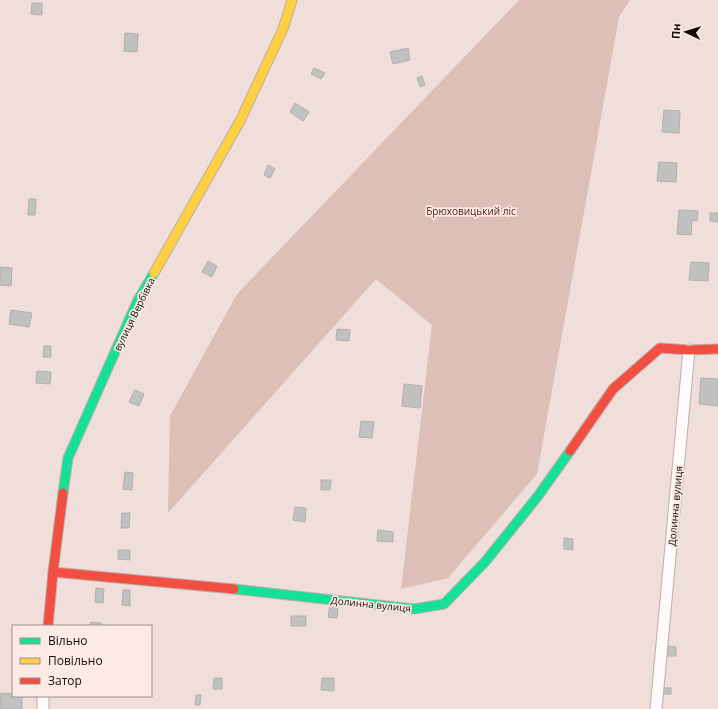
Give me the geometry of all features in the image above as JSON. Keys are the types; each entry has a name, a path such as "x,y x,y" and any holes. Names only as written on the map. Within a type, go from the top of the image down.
{"street":[{"name":"вулиця Вербівка","path":"48,625 53,572 68,458 138,300 240,122 283,29 292,0"},
{"name":"Долинна вулиця","path":"53,572 244,590 414,609 444,604 485,562 534,502 613,389 660,348 689,350 718,349"},
{"name":"Долинна вулиця","path":"656,709 689,350"},
{"path":"43,697 43,709"}],"green space":[{"name":"Брюховицький ліс","path":"519,0 630,0 619,17 537,474 448,578 401,589 432,325 376,279 168,513 170,416 237,294"}],"building":[{"path":"32,3 42,3 42,15 31,14"},
{"path":"125,33 138,34 137,52 124,51"},
{"path":"408,48 410,60 393,64 390,52"},
{"path":"314,68 325,73 321,79 311,74"},
{"path":"422,76 425,85 420,87 417,78"},
{"path":"295,103 309,112 303,121 290,112"},
{"path":"664,110 680,111 679,133 662,132"},
{"path":"659,162 677,163 676,182 657,181"},
{"path":"268,165 275,169 270,178 264,175"},
{"path":"29,199 36,199 35,215 28,215"},
{"path":"679,210 698,211 697,221 692,220 691,235 677,234"},
{"path":"710,213 718,213 718,222 710,221"},
{"path":"208,261 217,266 212,277 202,272"},
{"path":"691,262 709,263 708,281 689,280"},
{"path":"0,267 12,268 11,286 0,285"},
{"path":"11,310 32,313 29,327 9,324"},
{"path":"337,329 350,330 349,341 336,340"},
{"path":"44,346 51,346 51,357 43,357"},
{"path":"37,371 51,372 50,384 36,383"},
{"path":"701,378 718,379 718,406 699,404"},
{"path":"404,384 422,386 420,408 402,406"},
{"path":"135,390 144,394 139,406 129,402"},
{"path":"361,421 374,422 372,438 359,437"},
{"path":"125,472 133,473 132,490 123,489"},
{"path":"321,480 331,480 330,490 321,490"},
{"path":"295,507 306,508 305,522 293,520"},
{"path":"122,513 130,513 129,528 121,528"},
{"path":"378,530 393,532 393,542 377,541"},
{"path":"564,538 573,539 573,550 564,549"},
{"path":"118,550 130,550 130,560 118,559"},
{"path":"96,588 104,589 103,603 95,602"},
{"path":"123,590 130,590 130,606 122,605"},
{"path":"330,606 338,607 337,618 328,617"},
{"path":"291,616 306,616 306,626 291,626"},
{"path":"91,622 101,623 101,625 90,625"},
{"path":"667,646 676,647 676,656 667,656"},
{"path":"214,678 222,678 222,689 213,689"},
{"path":"322,678 334,678 334,691 321,690"},
{"path":"661,688 671,688 671,694 661,694"},
{"path":"1,693 12,694 12,697 22,697 22,709 0,709"},
{"path":"196,695 201,695 200,705 195,705"}],"traffic: fast":[{"path":"63,493 68,458 138,300 154,273"},
{"path":"234,589 414,609 444,604 485,562 538,496 570,451"}],"traffic: slow":[{"path":"154,273 240,121 283,29 292,0"}],"traffic: jam":[{"path":"570,451 613,389 660,348 689,350 718,349"},
{"path":"48,625 63,493"},
{"path":"53,572 234,589"}]}
